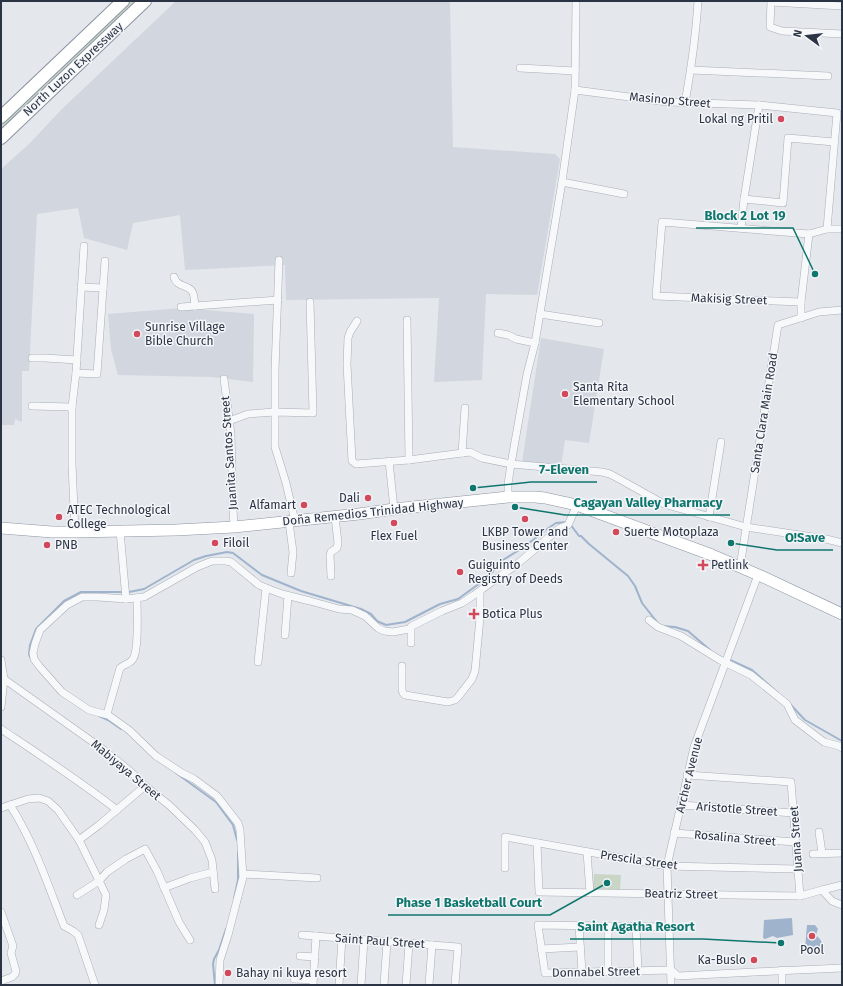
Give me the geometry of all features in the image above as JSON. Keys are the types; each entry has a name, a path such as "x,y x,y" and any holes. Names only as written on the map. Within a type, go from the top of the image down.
{"highway":[{"name":"North Luzon Expressway","path":"1,117 123,1"},
{"name":"North Luzon Expressway","path":"1,138 145,1"},
{"name":"Doña Remedios Trinidad Highway","path":"1,528 52,532 75,532 234,527 508,497 545,498 577,505 690,547 740,567 842,614"}],"street":[{"path":"508,497 511,464 540,314 562,182 575,90 576,1"},
{"path":"685,103 691,70 698,1"},
{"path":"842,6 767,1 770,28 772,29 782,31 842,34"},
{"path":"520,68 575,71"},
{"path":"691,70 828,76"},
{"name":"Masinop Street","path":"575,90 668,102 759,105 837,113 834,142"},
{"path":"759,105 744,199 741,228 809,234 827,229 842,229"},
{"path":"744,199 783,203 788,138 834,142 827,229"},
{"path":"562,182 624,194"},
{"name":"Makisig Street","path":"741,228 662,222 656,296 801,302"},
{"path":"801,318 801,302 809,234"},
{"path":"75,532 72,464 72,407 77,360 84,246"},
{"path":"279,260 275,370 275,447 286,483 292,521 293,552 290,572"},
{"path":"76,373 97,374 105,261"},
{"path":"174,277 177,283 191,290 195,306"},
{"path":"81,287 103,288"},
{"path":"182,307 278,300"},
{"path":"229,421 248,414 275,412 313,413 310,302"},
{"name":"Santa Clara Main Road","path":"740,567 778,325 819,312 842,310"},
{"path":"540,314 599,323"},
{"path":"407,320 409,460"},
{"path":"358,321 350,332 348,338 347,364 352,461 356,464 409,460 470,452 482,458 511,464 602,472 610,474 664,504 746,527 842,543"},
{"path":"498,333 535,343"},
{"path":"32,358 77,360"},
{"name":"Juanita Santos Street","path":"224,379 231,448 234,527"},
{"path":"32,406 72,407"},
{"path":"462,453 465,408"},
{"path":"709,517 721,442"},
{"path":"388,461 394,510"},
{"path":"219,985 220,960 243,877 240,830 238,823 217,796 194,779 176,770 156,756 129,730 107,714 90,710 62,692 38,666 34,659 33,653 40,630 66,605 82,597 144,597 197,567 212,561 231,562 259,585 288,596 339,609 352,610 365,616 378,628 384,631 393,632 408,629 411,626 442,611 462,603 515,566 560,528 568,525 577,505"},
{"path":"331,576 330,555 337,548 338,544 335,517"},
{"path":"120,531 126,597"},
{"name":"Archer Avenue","path":"671,985 667,866 674,833 694,747 758,575"},
{"path":"258,662 266,588"},
{"path":"402,666 402,690 405,695 448,702 458,698 472,679 475,671 480,618 480,591"},
{"path":"284,635 288,596"},
{"path":"107,714 120,668 122,665 131,662 134,658 136,644 137,598"},
{"path":"649,620 658,627 681,636 726,663 751,675 787,704 795,720 824,742 842,748"},
{"path":"411,626 411,643"},
{"path":"1,660 3,679 1,707"},
{"name":"Mabiyaya Street","path":"3,679 104,750 169,805 195,830 205,842 212,860 215,890"},
{"path":"1,729 56,765 117,810"},
{"name":"Juana Street","path":"687,775 791,782 800,896"},
{"path":"78,840 145,786"},
{"path":"1,808 28,799 40,798 48,801 58,810 78,840 106,895 104,910 99,926"},
{"name":"Aristotle Street","path":"680,805 794,813"},
{"path":"10,806 24,828 30,841 64,926 78,935 95,985"},
{"path":"819,832 822,853"},
{"name":"Rosalina Street","path":"674,833 795,842"},
{"name":"Prescila Street","path":"504,868 505,837 667,866 798,869"},
{"name":"Beatriz Street","path":"537,843 539,892 800,896 842,885"},
{"path":"77,894 99,881 107,872 126,859 144,849 157,871 179,922 190,940"},
{"path":"587,852 590,893"},
{"path":"813,854 842,853"},
{"path":"164,888 190,878 213,872"},
{"path":"243,874 317,878"},
{"path":"822,890 832,901 842,904"},
{"path":"1,912 13,946 11,953 16,971 15,974 1,981"},
{"name":"Donnabel Street","path":"579,926 538,925 545,973 671,970 678,976 842,968"},
{"path":"582,972 579,926 669,927"},
{"path":"608,926 608,972"},
{"path":"636,926 638,971"},
{"name":"Saint Paul Street","path":"302,935 458,947 455,985"},
{"path":"294,979 313,983 316,936"},
{"path":"339,985 342,938"},
{"path":"361,985 364,940"},
{"path":"384,985 387,942"},
{"path":"406,985 409,944"},
{"path":"429,985 432,945"},
{"path":"542,949 580,947"},
{"path":"300,956 315,957"},
{"path":"782,970 782,985"}],"shaded area":[{"path":"176,1 450,1 453,147 555,154 560,159 537,295 486,294 482,380 434,382 439,298 286,300 285,265 185,270 180,215 133,223 127,250 84,238 78,208 37,214 29,371 22,371 22,422 15,419 14,425 1,425 1,169 29,144 62,109"},
{"path":"182,308 254,314 253,382 212,377 118,375 111,349 108,314"},
{"name":"Santa Rita Elementary School","path":"541,338 604,349 589,443 565,440 561,466 522,462"}],"green space":[{"path":"126,1 137,1 1,129 1,119"},
{"path":"594,874 621,875 620,891 593,890"}],"water":[{"path":"792,918 793,935 777,938 773,936 765,939 763,938 764,920"},
{"name":"Pool","path":"807,925 815,925 818,929 816,935 822,943 820,947 805,949"}],"waterway":[{"path":"32,661 29,654 30,645 36,629 64,601 81,592 129,592 144,589 194,560 206,556 227,552 233,553 262,575 301,591 361,609 371,614 377,621 386,625 405,622 440,604 458,599 487,578 503,560 524,547 556,523 567,522"},
{"path":"570,524 579,536 581,536 628,576 635,586 642,603 657,622"},
{"path":"662,626 675,627 688,631 710,650"},
{"path":"730,660 752,670 778,693"},
{"path":"790,704 805,720 842,741"},
{"path":"99,716 121,729"},
{"path":"176,773 216,802 233,825 237,840"},
{"path":"234,899 238,880 238,852"},
{"path":"215,985 213,964 226,929"}],"place":[{"name":"Lokal ng Pritil","path":"781,119"},
{"name":"Block 2 Lot 19","path":"815,274"},
{"name":"Sunrise Village Bible Church","path":"137,334"},
{"name":"Santa Rita Elementary School","path":"565,394"},
{"name":"7-Eleven","path":"473,488"},
{"name":"Dali","path":"368,498"},
{"name":"Alfamart","path":"304,505"},
{"name":"Cagayan Valley Pharmacy","path":"515,507"},
{"name":"ATEC Technological College","path":"59,517"},
{"name":"LKBP Tower and Business Center","path":"525,519"},
{"name":"Flex Fuel","path":"394,523"},
{"name":"Suerte Motoplaza","path":"616,532"},
{"name":"Filoil","path":"215,543"},
{"name":"O!Save","path":"731,543"},
{"name":"PNB","path":"47,545"},
{"name":"Petlink","path":"703,565"},
{"name":"Guiguinto Registry of Deeds","path":"460,572"},
{"name":"Botica Plus","path":"474,614"},
{"name":"Phase 1 Basketball Court","path":"607,883"},
{"name":"Pool","path":"812,936"},
{"name":"Saint Agatha Resort","path":"781,943"},
{"name":"Ka-Buslo","path":"754,960"},
{"name":"Bahay ni kuya resort","path":"228,973"}]}
